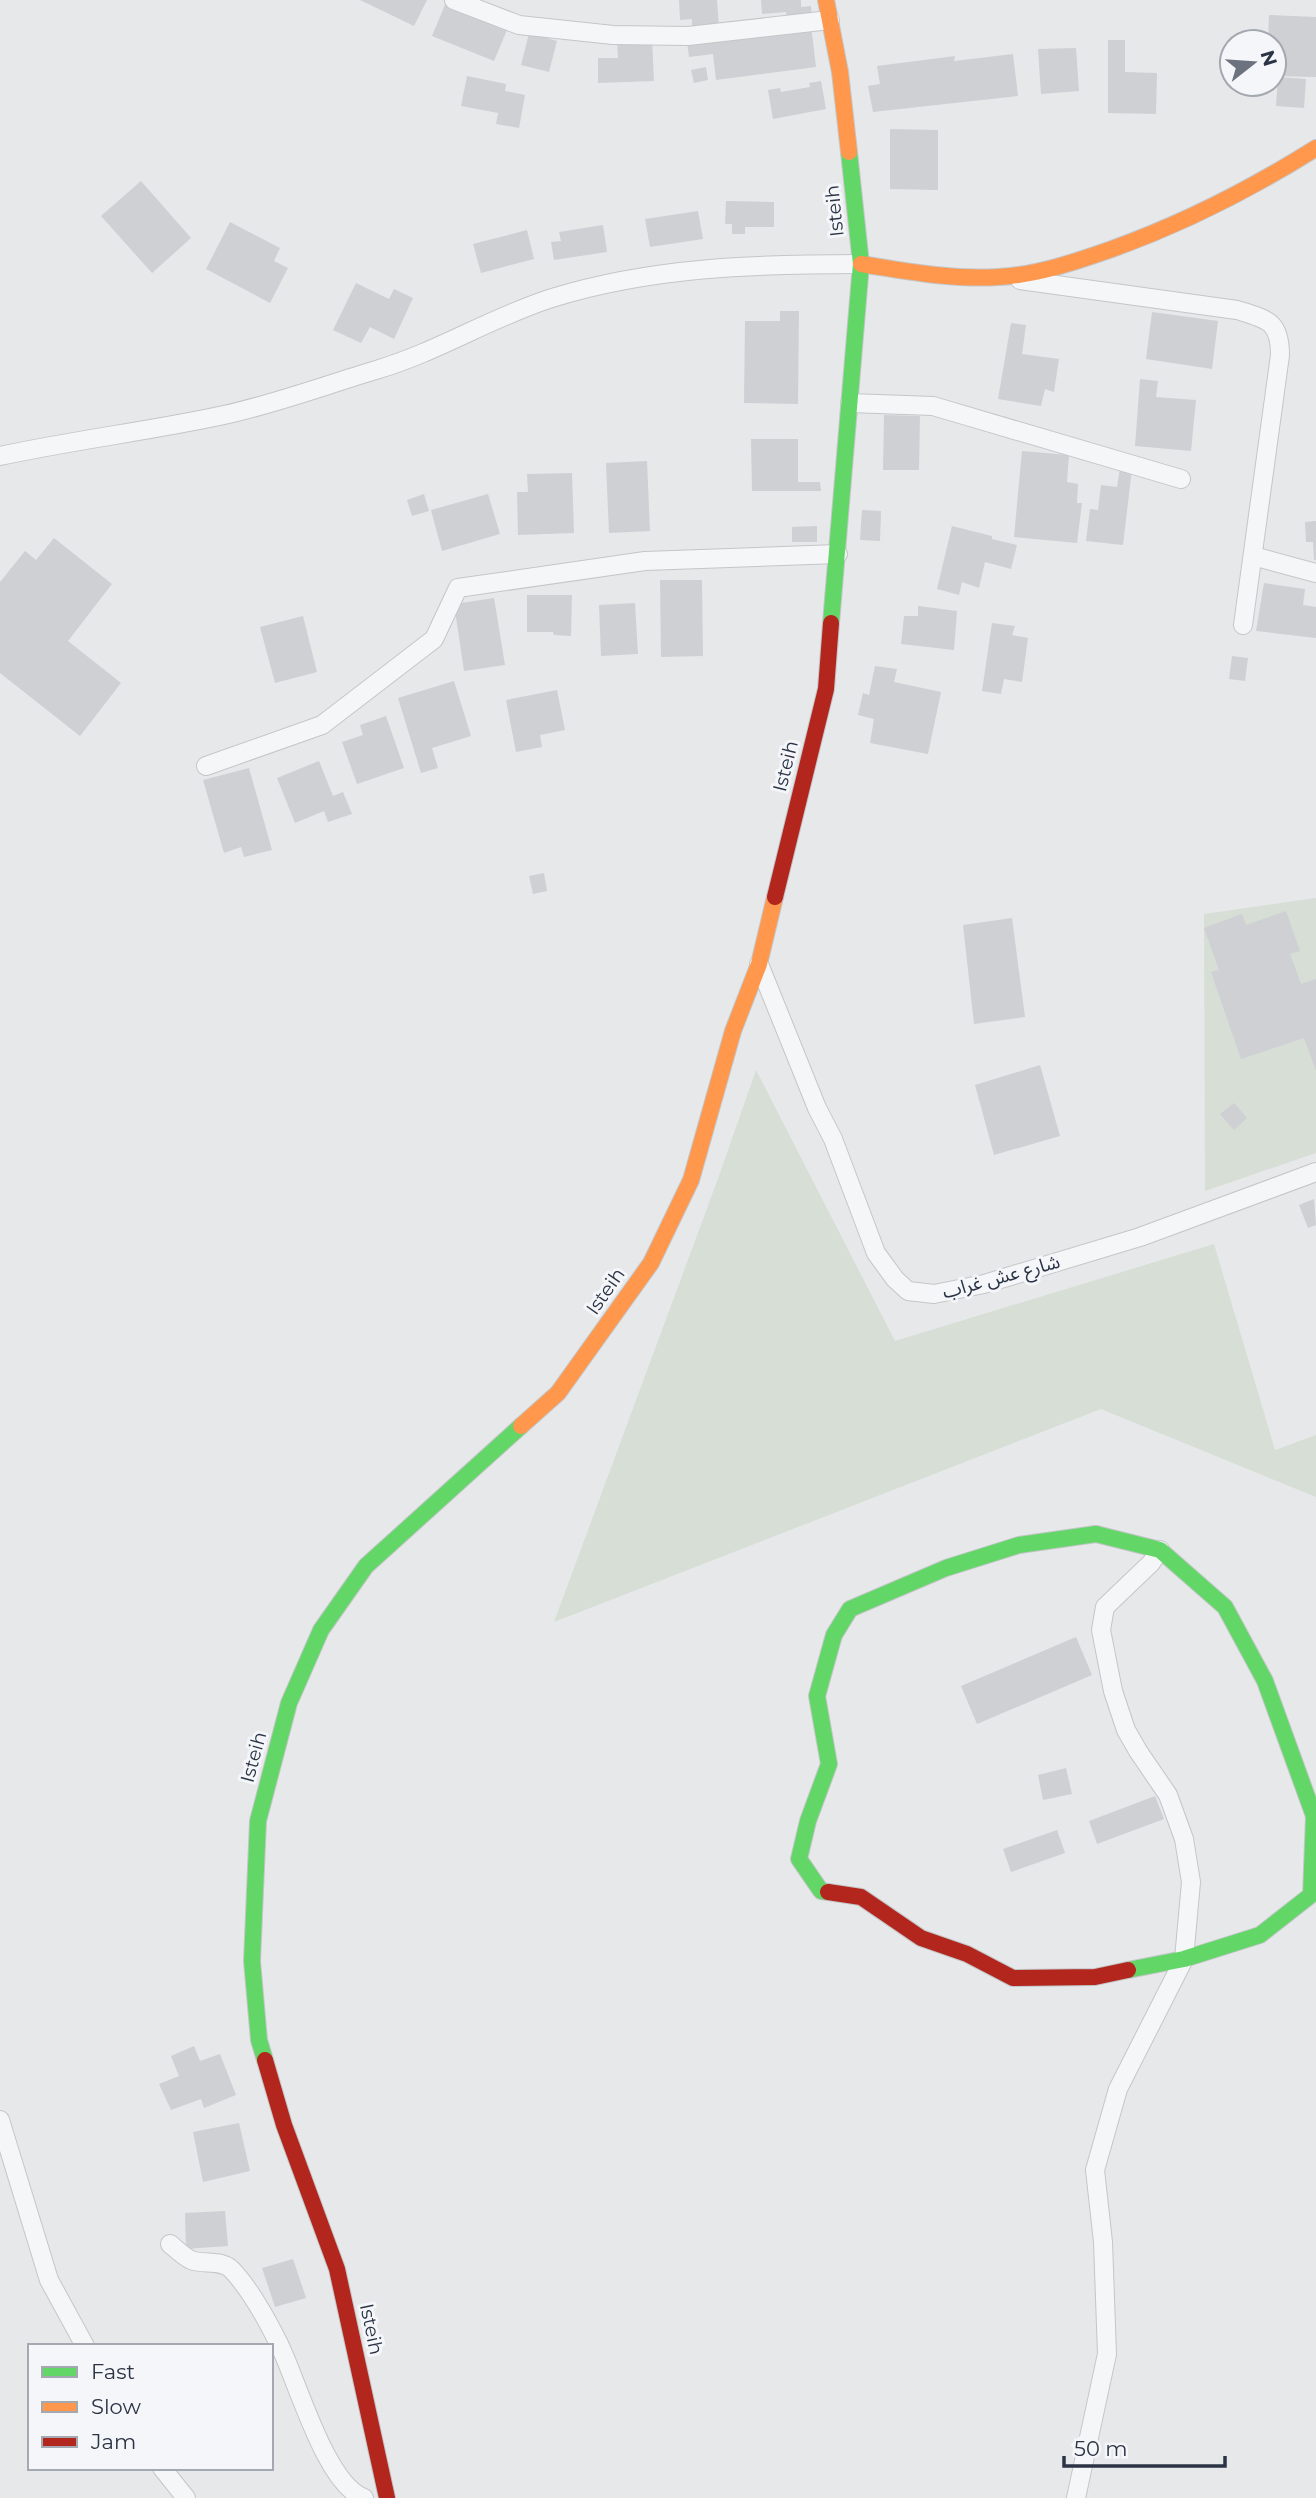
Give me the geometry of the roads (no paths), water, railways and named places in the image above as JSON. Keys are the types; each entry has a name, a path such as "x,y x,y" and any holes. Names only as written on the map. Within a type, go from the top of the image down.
{"street":[{"path":"454,0 519,25 613,35 688,36 830,20"},
{"name":"Isteih","path":"387,2498 337,2269 284,2125 259,2040 252,1961 258,1821 289,1703 321,1630 335,1609 366,1566 453,1485 558,1394 651,1264 691,1180 733,1031 759,964 826,689 861,264 840,72 826,0"},
{"path":"1000,277 1054,269 1140,240 1221,204 1316,148"},
{"path":"0,456 225,415 391,366 516,312 601,285 715,268 770,264 861,264 942,276 1000,277 1237,310 1258,316 1276,328 1280,338 1280,355 1243,625"},
{"path":"850,403 933,407 1181,479"},
{"path":"206,766 322,724 433,639 458,588 645,561 838,554"},
{"path":"1252,556 1316,573"},
{"name":"شارع عش غراب","path":"759,964 817,1108 833,1139 876,1253 895,1279 908,1291 934,1294 984,1284 1140,1237 1316,1172"},
{"path":"1096,1534 1160,1550 1225,1607 1265,1681 1314,1816 1311,1895 1260,1935 1184,1959 1095,1977 1013,1978 967,1954 921,1938 861,1897 821,1891 799,1859 808,1821 829,1764 817,1696 834,1635 850,1609 946,1568 1019,1545 1096,1534"},
{"path":"1076,2498 1107,2354 1102,2242 1095,2170 1118,2089 1184,1959 1191,1882 1184,1839 1168,1795 1126,1730 1113,1691 1101,1630 1105,1607 1151,1563 1160,1550"},
{"path":"0,2120 49,2280 84,2344"},
{"path":"170,2244 192,2261 212,2262 230,2267 258,2307 279,2344 326,2457 357,2495 365,2498"},
{"path":"164,2470 186,2498"}]}
